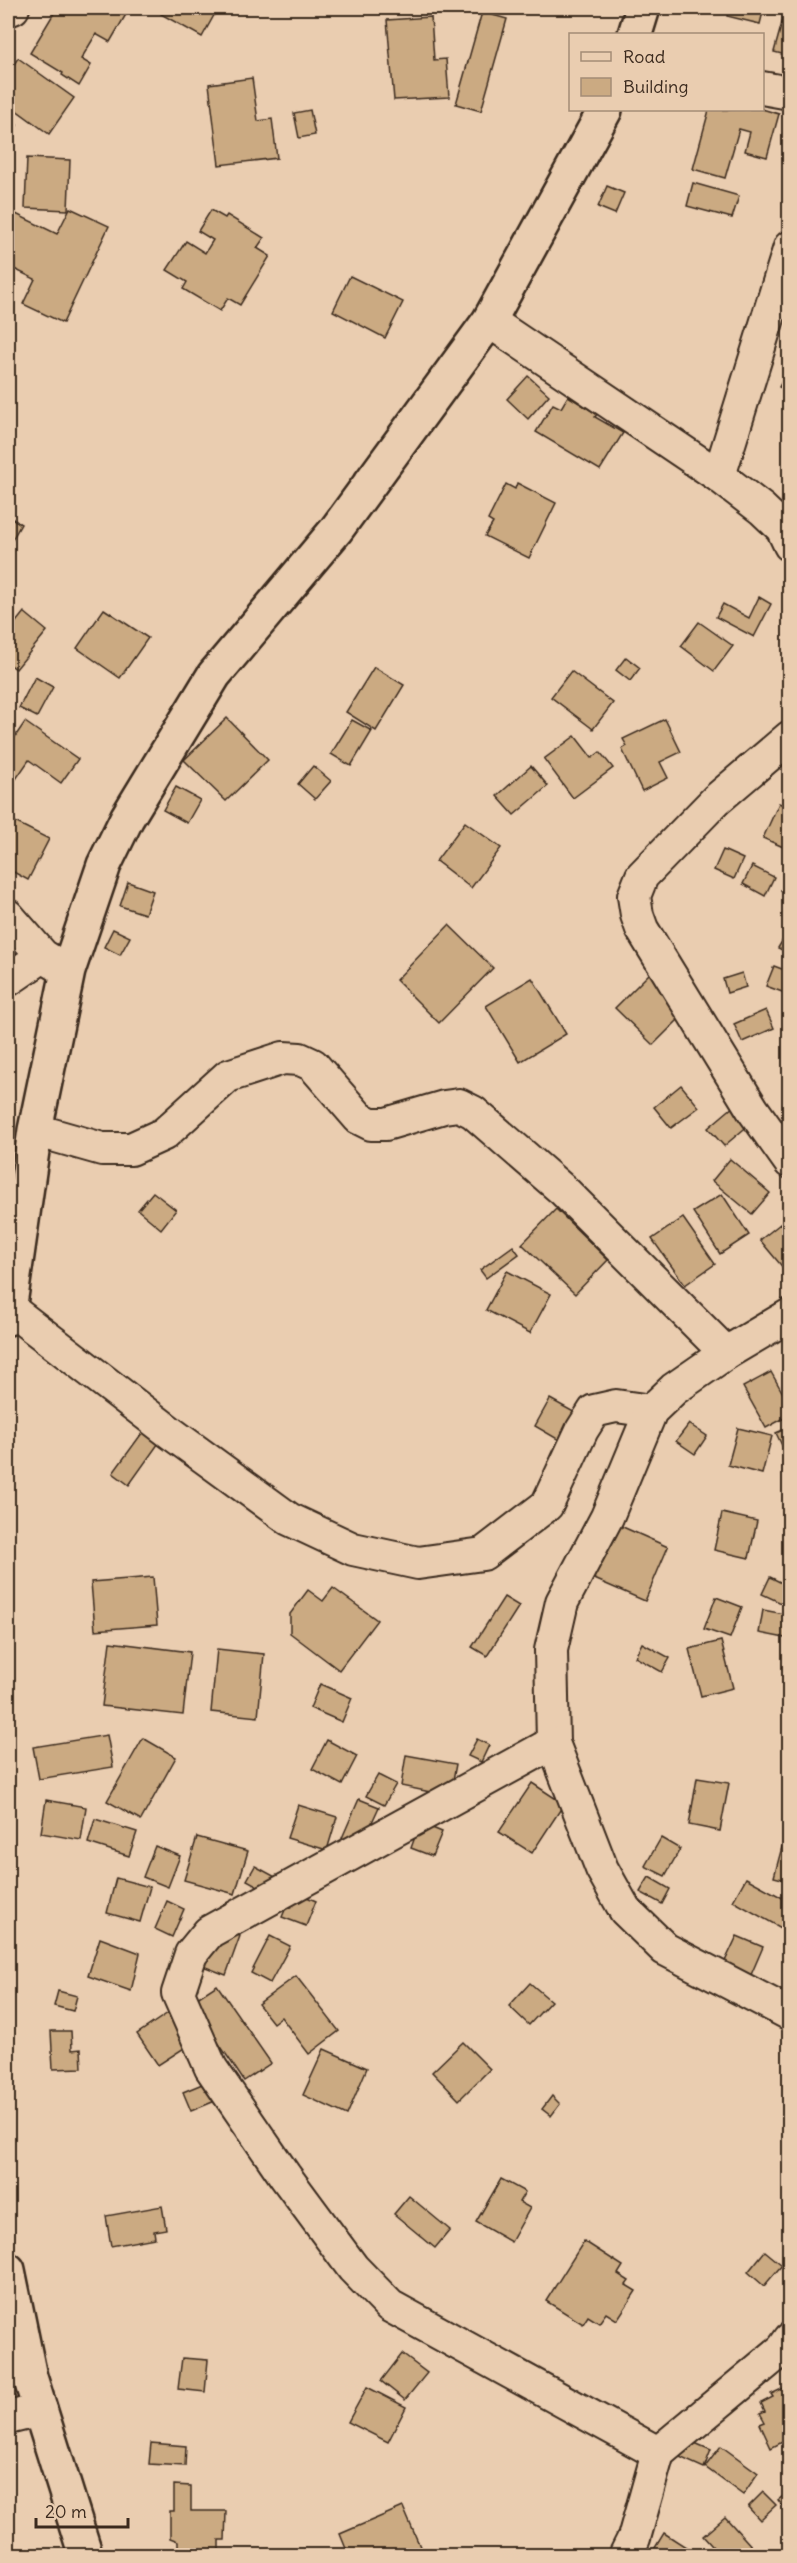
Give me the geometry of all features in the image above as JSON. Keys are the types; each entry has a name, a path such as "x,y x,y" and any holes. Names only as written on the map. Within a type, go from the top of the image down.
{"street":[{"path":"8,10 13,8"},
{"path":"635,33 643,8"},
{"path":"764,88 789,93"},
{"path":"604,111 489,321 336,530 214,675 127,818 56,963 9,1314 290,1519 353,1549 418,1563 483,1554 547,1505 594,1411 616,1406 651,1411"},
{"path":"719,476 789,247"},
{"path":"489,321 719,476 762,509 782,528 789,545"},
{"path":"789,738 716,800 642,876 634,896 642,929 753,1110 789,1162"},
{"path":"8,916 56,963"},
{"path":"8,980 56,963"},
{"path":"35,1130 102,1149 131,1149 164,1134 228,1076 283,1058 300,1059 313,1065 359,1118 371,1124 386,1124 444,1107 459,1106 473,1112 564,1191 726,1353"},
{"path":"789,1315 726,1353 674,1389 651,1411 607,1517 562,1602 551,1650 553,1743 602,1869 625,1910 664,1949 789,2014"},
{"path":"553,1743 209,1932 191,1954 178,1993 211,2068 353,2268 390,2306 658,2453"},
{"path":"8,2270 30,2377 86,2556"},
{"path":"626,2556 634,2538 658,2453 783,2349 789,2339"},
{"path":"8,2418 41,2410"}],"building":[{"path":"57,8 93,8 99,11 101,8 123,8 128,11 110,42 96,34 81,59 91,65 79,86 62,75 63,73 30,53"},
{"path":"165,8 218,8 202,37 161,14"},
{"path":"729,8 764,8 760,24 727,16"},
{"path":"786,8 790,8 790,56 774,52"},
{"path":"482,12 507,19 481,111 456,104"},
{"path":"431,17 434,60 446,59 449,97 394,100 387,20"},
{"path":"18,58 74,98 49,134 8,104 8,73"},
{"path":"252,78 258,121 272,119 277,158 219,165 209,84"},
{"path":"310,110 315,135 299,138 294,113"},
{"path":"764,110 779,114 767,157 745,151 750,132 739,129 725,178 693,169 709,111"},
{"path":"8,120 17,125 8,143"},
{"path":"27,158 70,160 68,210 25,208"},
{"path":"693,183 739,196 732,218 687,206"},
{"path":"607,186 624,193 615,214 598,207"},
{"path":"70,208 109,226 63,323 23,304 35,279 8,266 8,232 16,214 57,234"},
{"path":"211,210 225,218 227,215 264,238 257,248 270,256 240,305 228,298 220,311 183,289 187,282 167,270 186,241 205,253 213,240 198,231"},
{"path":"350,276 403,302 385,338 333,311"},
{"path":"790,367 790,392 779,387"},
{"path":"528,376 549,395 528,419 507,399"},
{"path":"568,396 597,414 595,417 623,433 600,470 536,432 553,404 561,408"},
{"path":"517,483 556,503 529,558 485,536 493,523 488,520 506,484 515,489"},
{"path":"8,516 21,524 8,547"},
{"path":"759,597 771,604 754,637 716,617 723,604 749,618"},
{"path":"104,609 148,638 120,678 77,648"},
{"path":"24,612 47,631 16,669 8,663 8,632"},
{"path":"699,622 733,646 714,671 681,646"},
{"path":"626,657 640,668 630,681 616,670"},
{"path":"374,667 404,685 376,731 346,712"},
{"path":"571,671 613,703 593,729 551,697"},
{"path":"35,677 53,687 37,717 19,708"},
{"path":"227,718 268,760 226,801 184,760"},
{"path":"665,719 681,752 660,762 668,778 642,791 622,749 627,746 623,739"},
{"path":"352,720 372,731 351,766 331,754"},
{"path":"25,722 78,759 61,783 29,760 16,779 8,773 8,747"},
{"path":"575,736 592,758 600,752 613,768 573,798 544,759"},
{"path":"313,766 331,781 315,799 298,784"},
{"path":"531,766 548,786 514,815 497,796"},
{"path":"176,787 200,800 187,823 163,810"},
{"path":"779,803 790,808 790,850 763,838"},
{"path":"15,822 49,839 28,880 8,869 8,837"},
{"path":"465,822 501,848 471,888 436,861"},
{"path":"723,850 743,859 734,879 714,870"},
{"path":"752,866 774,877 765,896 743,884"},
{"path":"790,869 790,894 781,890"},
{"path":"128,882 153,891 145,914 120,906"},
{"path":"449,925 493,968 439,1023 396,980"},
{"path":"790,928 790,954 778,948"},
{"path":"113,929 130,937 120,955 104,947"},
{"path":"774,966 790,972 790,982 785,993 766,986"},
{"path":"652,971 689,1009 653,1045 615,1008"},
{"path":"742,973 746,987 727,993 723,979"},
{"path":"532,978 566,1034 520,1062 486,1006"},
{"path":"766,1010 774,1028 742,1042 734,1024"},
{"path":"681,1085 699,1107 671,1128 654,1107"},
{"path":"734,1106 750,1124 724,1146 708,1128"},
{"path":"730,1159 770,1193 752,1214 712,1181"},
{"path":"153,1192 176,1210 161,1229 138,1210"},
{"path":"722,1194 749,1235 720,1254 693,1212"},
{"path":"556,1209 608,1260 575,1294 522,1244"},
{"path":"790,1216 790,1276 760,1240"},
{"path":"683,1218 715,1264 685,1285 652,1239"},
{"path":"513,1246 519,1254 486,1278 480,1270"},
{"path":"507,1271 551,1294 530,1333 486,1310"},
{"path":"771,1372 790,1406 790,1415 766,1428 743,1387"},
{"path":"550,1399 581,1416 566,1444 535,1426"},
{"path":"689,1424 707,1436 695,1454 676,1441"},
{"path":"790,1427 790,1462 776,1433"},
{"path":"738,1428 772,1436 762,1474 728,1465"},
{"path":"145,1429 161,1440 129,1485 113,1473"},
{"path":"722,1513 757,1521 749,1558 714,1550"},
{"path":"607,1520 668,1547 645,1601 583,1574"},
{"path":"153,1577 157,1625 95,1630 91,1582"},
{"path":"770,1577 790,1587 790,1607 762,1594"},
{"path":"333,1588 377,1620 339,1670 290,1633 290,1614 308,1590 323,1601"},
{"path":"504,1597 519,1606 487,1656 472,1647"},
{"path":"716,1597 742,1607 730,1638 704,1629"},
{"path":"763,1610 790,1615 790,1639 759,1633"},
{"path":"721,1641 733,1688 701,1696 689,1649"},
{"path":"110,1642 190,1652 183,1715 102,1706"},
{"path":"642,1643 670,1658 662,1672 635,1657"},
{"path":"217,1649 264,1654 258,1717 211,1712"},
{"path":"320,1684 352,1698 342,1722 310,1708"},
{"path":"107,1735 113,1767 39,1779 33,1747"},
{"path":"143,1738 176,1757 141,1820 107,1801"},
{"path":"477,1739 489,1745 481,1762 468,1756"},
{"path":"327,1740 357,1756 342,1785 312,1769"},
{"path":"406,1755 456,1764 450,1796 401,1786"},
{"path":"378,1775 396,1784 384,1805 366,1796"},
{"path":"697,1778 729,1783 720,1831 689,1825"},
{"path":"532,1783 564,1804 532,1853 499,1832"},
{"path":"359,1799 379,1807 361,1846 342,1838"},
{"path":"46,1800 86,1807 81,1840 41,1833"},
{"path":"298,1805 337,1817 327,1850 287,1838"},
{"path":"95,1819 137,1832 129,1856 88,1843"},
{"path":"420,1823 442,1832 432,1856 411,1848"},
{"path":"197,1837 248,1851 235,1894 184,1880"},
{"path":"661,1838 680,1849 665,1876 645,1866"},
{"path":"155,1846 180,1856 168,1887 143,1877"},
{"path":"782,1847 790,1850 790,1881 774,1877"},
{"path":"255,1866 281,1880 273,1894 247,1880"},
{"path":"649,1877 670,1889 662,1904 640,1892"},
{"path":"116,1878 150,1887 140,1922 107,1913"},
{"path":"746,1878 790,1902 790,1918 783,1929 733,1901"},
{"path":"293,1891 316,1901 306,1926 282,1917"},
{"path":"167,1901 184,1909 172,1937 155,1929"},
{"path":"217,1928 240,1936 226,1975 203,1966"},
{"path":"270,1936 290,1946 270,1983 251,1973"},
{"path":"737,1936 763,1947 747,1984 720,1972"},
{"path":"100,1938 140,1953 131,1991 88,1976"},
{"path":"296,1976 339,2031 309,2054 281,2017 273,2023 258,2004"},
{"path":"530,1983 551,2001 529,2025 509,2006"},
{"path":"217,1985 271,2063 244,2081 191,2002"},
{"path":"58,1991 77,1996 73,2011 54,2006"},
{"path":"171,2011 192,2043 158,2065 137,2034"},
{"path":"51,2031 71,2031 72,2050 81,2049 82,2068 53,2069"},
{"path":"463,2042 490,2069 459,2100 432,2072"},
{"path":"324,2049 367,2068 347,2115 303,2095"},
{"path":"207,2082 215,2101 191,2111 183,2092"},
{"path":"552,2096 560,2104 551,2116 542,2109"},
{"path":"501,2179 525,2192 519,2202 530,2208 511,2242 476,2222"},
{"path":"409,2196 450,2230 435,2248 394,2214"},
{"path":"162,2206 166,2229 154,2231 155,2238 111,2246 106,2216"},
{"path":"584,2241 623,2266 618,2274 629,2281 626,2285 636,2291 617,2320 606,2313 599,2323 588,2316 583,2324 546,2301"},
{"path":"765,2251 782,2265 764,2286 748,2272"},
{"path":"402,2354 427,2373 405,2400 381,2381"},
{"path":"182,2358 208,2360 205,2392 178,2389"},
{"path":"788,2386 790,2431 785,2433 788,2439 771,2448 760,2424 765,2422 760,2413 765,2411 761,2403 773,2397 771,2394"},
{"path":"367,2387 406,2407 388,2442 348,2422"},
{"path":"683,2438 711,2450 704,2468 675,2455"},
{"path":"151,2443 186,2446 185,2466 149,2464"},
{"path":"721,2446 758,2473 743,2495 705,2467"},
{"path":"174,2485 191,2486 191,2511 226,2511 225,2540 219,2540 219,2556 178,2556 178,2541 170,2538 170,2511 174,2511"},
{"path":"790,2491 790,2514 789,2514 778,2500"},
{"path":"763,2492 776,2505 760,2520 748,2507"},
{"path":"403,2507 424,2556 349,2556 340,2534"},
{"path":"725,2517 754,2549 747,2556 721,2556 703,2536"},
{"path":"664,2533 700,2556 650,2556"}]}
